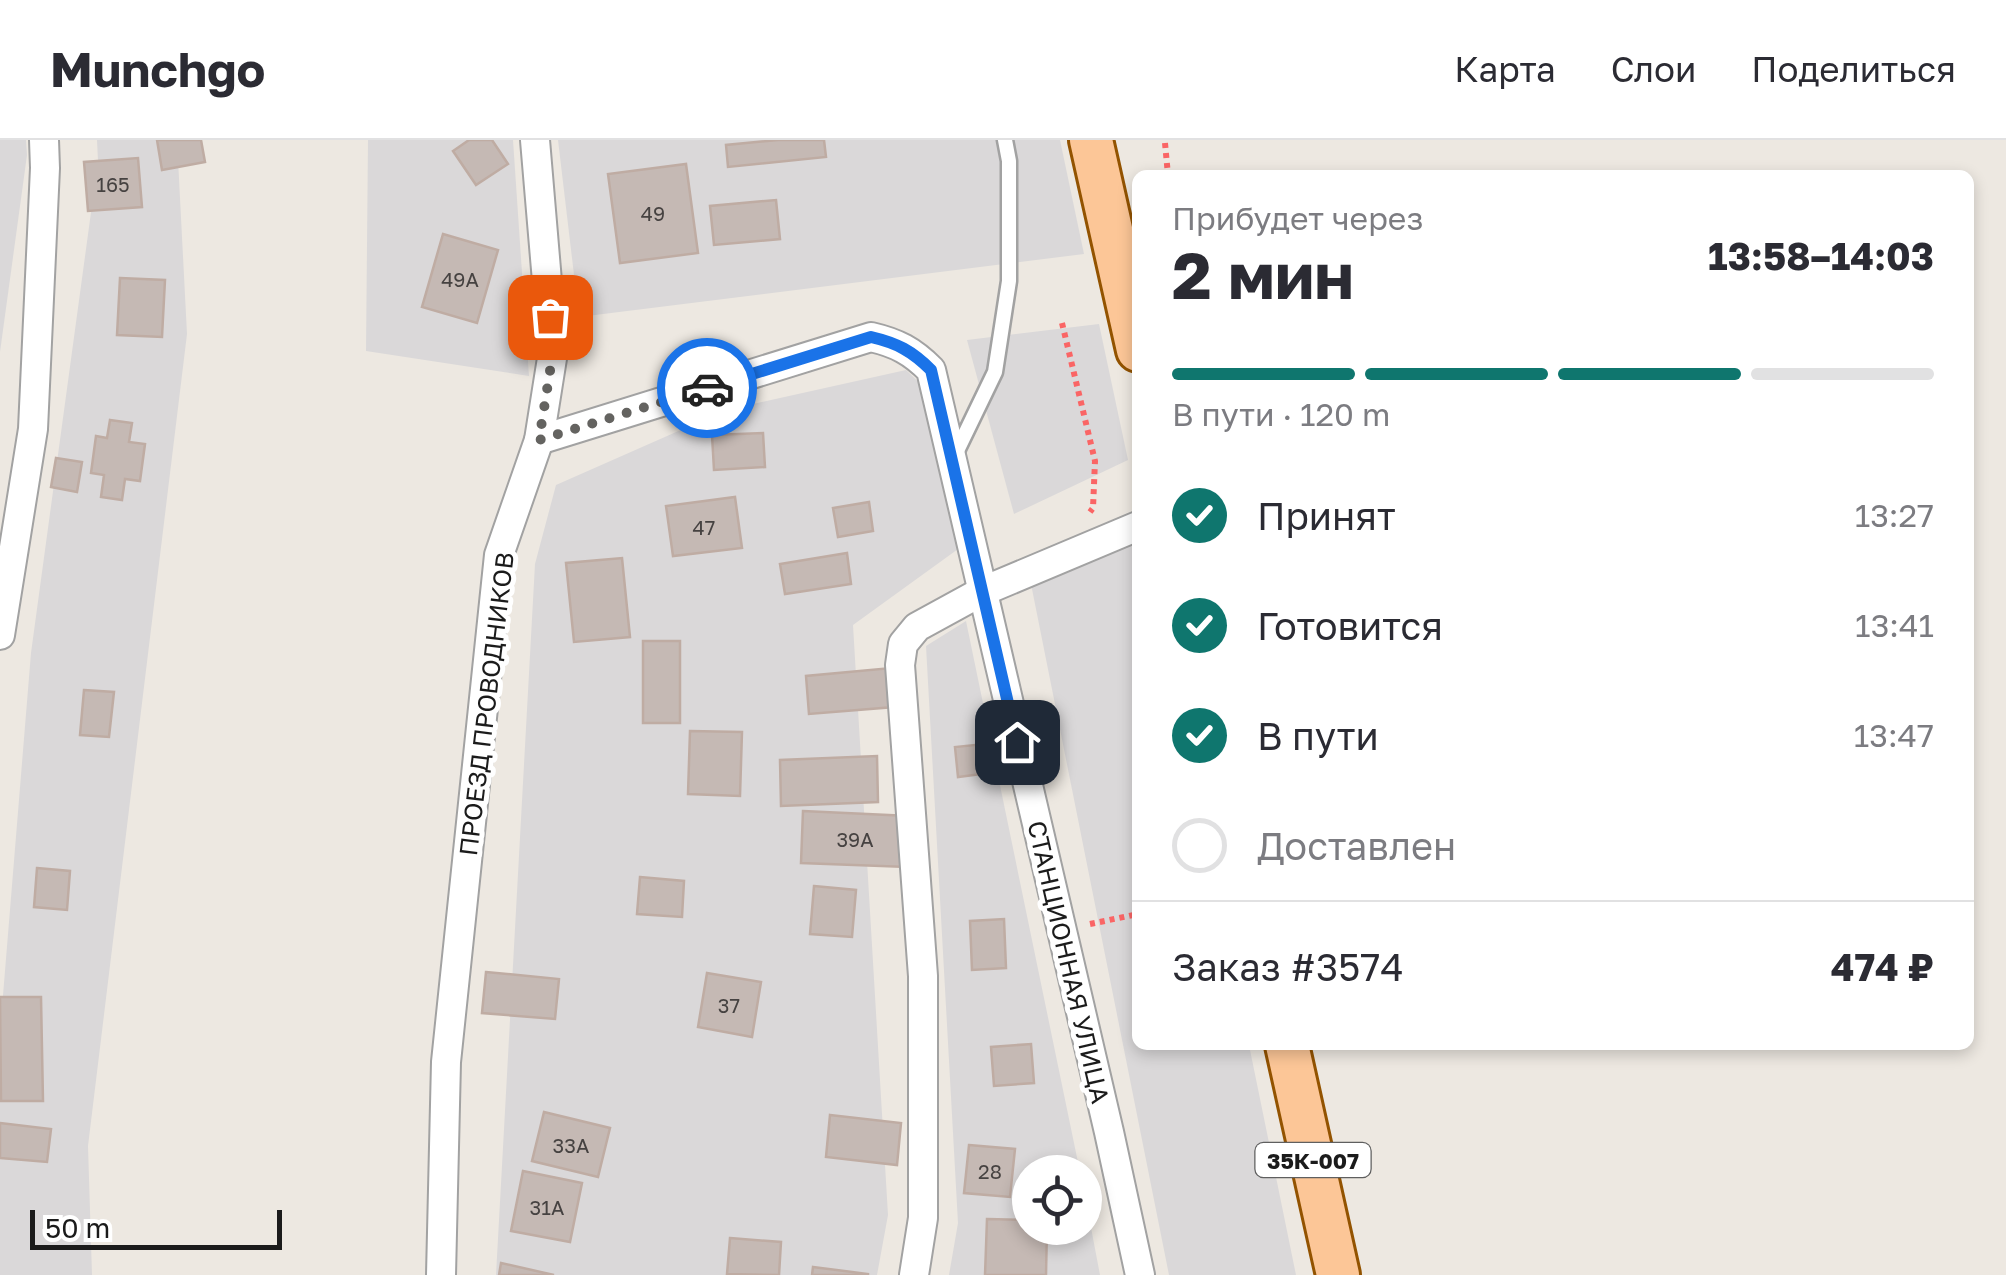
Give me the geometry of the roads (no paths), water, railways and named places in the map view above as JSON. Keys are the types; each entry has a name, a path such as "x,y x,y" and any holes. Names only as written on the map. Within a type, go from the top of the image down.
{"main road":[{"path":"1091,140 1132,323"},
{"name":"35К-007","path":"1288,1050 1338,1275"}],"street":[{"path":"0,634 33,429 44,140"},
{"name":"ПРОЕЗД ПРОВОДНИКОВ","path":"441,1275 446,1062 500,555 539,440 553,352 534,140"},
{"name":"СТАНЦИОННАЯ УЛИЦА","path":"539,440 871,337 894,342 931,370 1140,1275"},
{"path":"914,1275 924,1218 923,976 900,654 908,634 917,627 981,592 1132,529"}],"lane":[{"path":"952,462 995,372 1009,281 1009,161 1005,140"}]}
